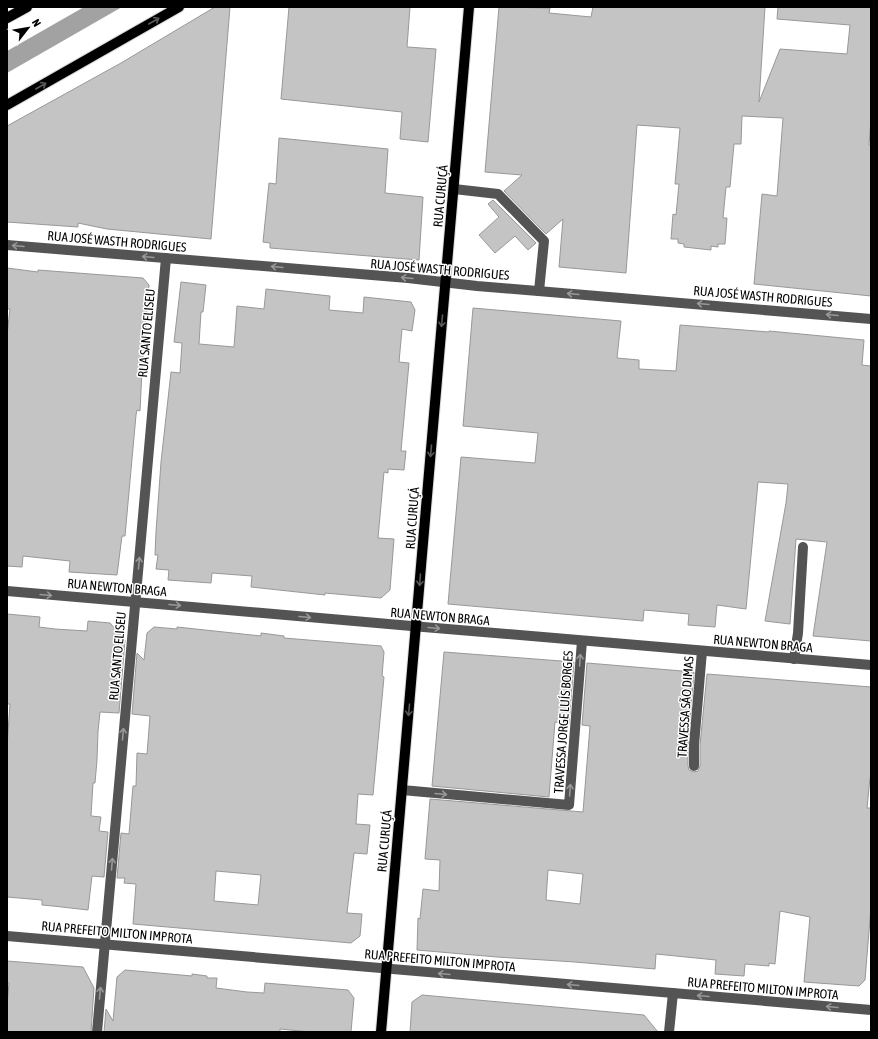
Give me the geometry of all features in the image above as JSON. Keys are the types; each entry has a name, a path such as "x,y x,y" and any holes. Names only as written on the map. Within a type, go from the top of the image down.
{"main road":[{"path":"7,18 27,7"},
{"path":"7,105 179,7"},
{"name":"RUA CURUÇÁ","path":"381,1032 417,627 469,7"}],"street":[{"path":"454,189 498,194 544,241 538,291"},
{"name":"RUA JOSÉ WASTH RODRIGUES","path":"7,245 871,319"},
{"name":"RUA SANTO ELISEU","path":"97,1032 166,258"},
{"path":"794,659 798,633 803,547"},
{"name":"RUA NEWTON BRAGA","path":"7,591 871,665"},
{"name":"TRAVESSA JORGE LUÍS BORGES","path":"402,790 569,805 582,640"},
{"name":"TRAVESSA SÃO DIMAS","path":"694,766 694,745 702,651"},
{"name":"RUA PREFEITO MILTON IMPROTA","path":"7,936 871,1010"},
{"path":"669,1032 673,993"}],"shaded area":[{"path":"84,7 122,7 7,73 7,51"}],"building":[{"path":"215,7 230,7 211,239 107,229 78,223 78,227 7,222 7,126 121,63"},
{"path":"289,7 410,7 407,47 436,49 428,142 400,139 402,112 281,99"},
{"path":"499,7 550,8 549,13 591,17 593,7 765,7 759,102 780,49 847,54 850,25 777,19 778,7 871,7 871,119 869,145 871,145 871,296 754,284 762,194 777,196 783,118 742,116 741,144 734,144 730,187 726,187 723,218 727,218 725,244 718,244 718,247 711,246 711,250 684,247 684,244 678,243 678,239 671,239 673,214 676,215 679,184 675,184 680,128 637,125 626,273 559,267 563,219 546,234 504,191 522,175 485,172"},
{"path":"279,138 388,149 385,193 423,197 419,260 270,248 270,243 263,242 269,183 276,184"},
{"path":"493,200 536,243 528,250 515,236 495,253 479,235 499,217 488,204"},
{"path":"7,268 38,272 38,270 143,278 149,285 140,411 137,410 136,415 125,536 122,536 117,575 69,572 70,561 23,556 22,567 7,566 7,335 10,309 7,309"},
{"path":"181,282 206,285 203,312 201,312 199,344 234,347 237,306 264,309 266,289 330,296 329,310 363,313 364,297 411,302 415,310 412,331 402,329 399,362 409,363 401,451 406,451 404,470 388,469 388,473 384,472 378,538 394,539 390,590 381,598 325,593 325,595 251,587 252,576 212,573 211,583 168,580 169,570 156,569 158,555 155,555 156,532 161,462 171,372 180,373 182,343 174,342"},
{"path":"473,308 621,321 617,358 639,360 639,369 676,371 680,325 769,331 864,340 862,365 871,366 871,641 813,636 827,542 796,539 790,624 765,621 788,484 758,482 746,609 717,605 715,627 688,625 689,614 644,610 643,621 448,604 461,457 535,463 538,433 463,426"},
{"path":"7,614 40,617 39,627 55,629 87,631 88,621 110,623 125,640 119,713 100,712 91,816 101,817 99,831 108,832 104,877 92,876 88,910 42,905 42,900 7,897 7,746 10,704 7,704"},
{"path":"154,627 177,629 177,627 261,636 261,633 284,636 284,638 381,646 384,652 382,676 384,677 373,795 358,794 356,824 370,825 367,854 354,853 347,913 362,914 360,936 351,943 133,924 136,884 124,883 125,878 117,878 121,833 129,834 133,786 136,786 137,753 147,754 150,716 132,714 137,653 144,660 147,633","holes":["216,871 261,875 258,905 214,901"]},
{"path":"444,652 574,662 569,724 555,722 549,797 432,786"},
{"path":"587,663 694,672 688,745 688,766 689,770 694,772 698,771 700,766 700,745 707,674 871,687 871,778 867,808 871,808 871,907 865,980 859,986 804,982 810,917 780,911 775,964 769,963 769,966 745,964 744,976 715,974 716,960 656,954 655,969 417,950 418,918 420,919 423,889 439,891 440,860 425,859 430,799 583,812 590,726 582,725","holes":["548,870 583,874 580,904 546,900"]},
{"path":"7,961 83,967 94,988 91,1032 7,1032 9,983 7,983"},
{"path":"125,970 207,976 207,978 217,978 216,988 247,992 264,993 265,983 348,990 354,998 351,1032 310,1032 280,1029 280,1032 104,1032 106,1009 113,1021 117,977"},
{"path":"422,995 644,1015 658,1032 410,1032 412,1002"}]}
